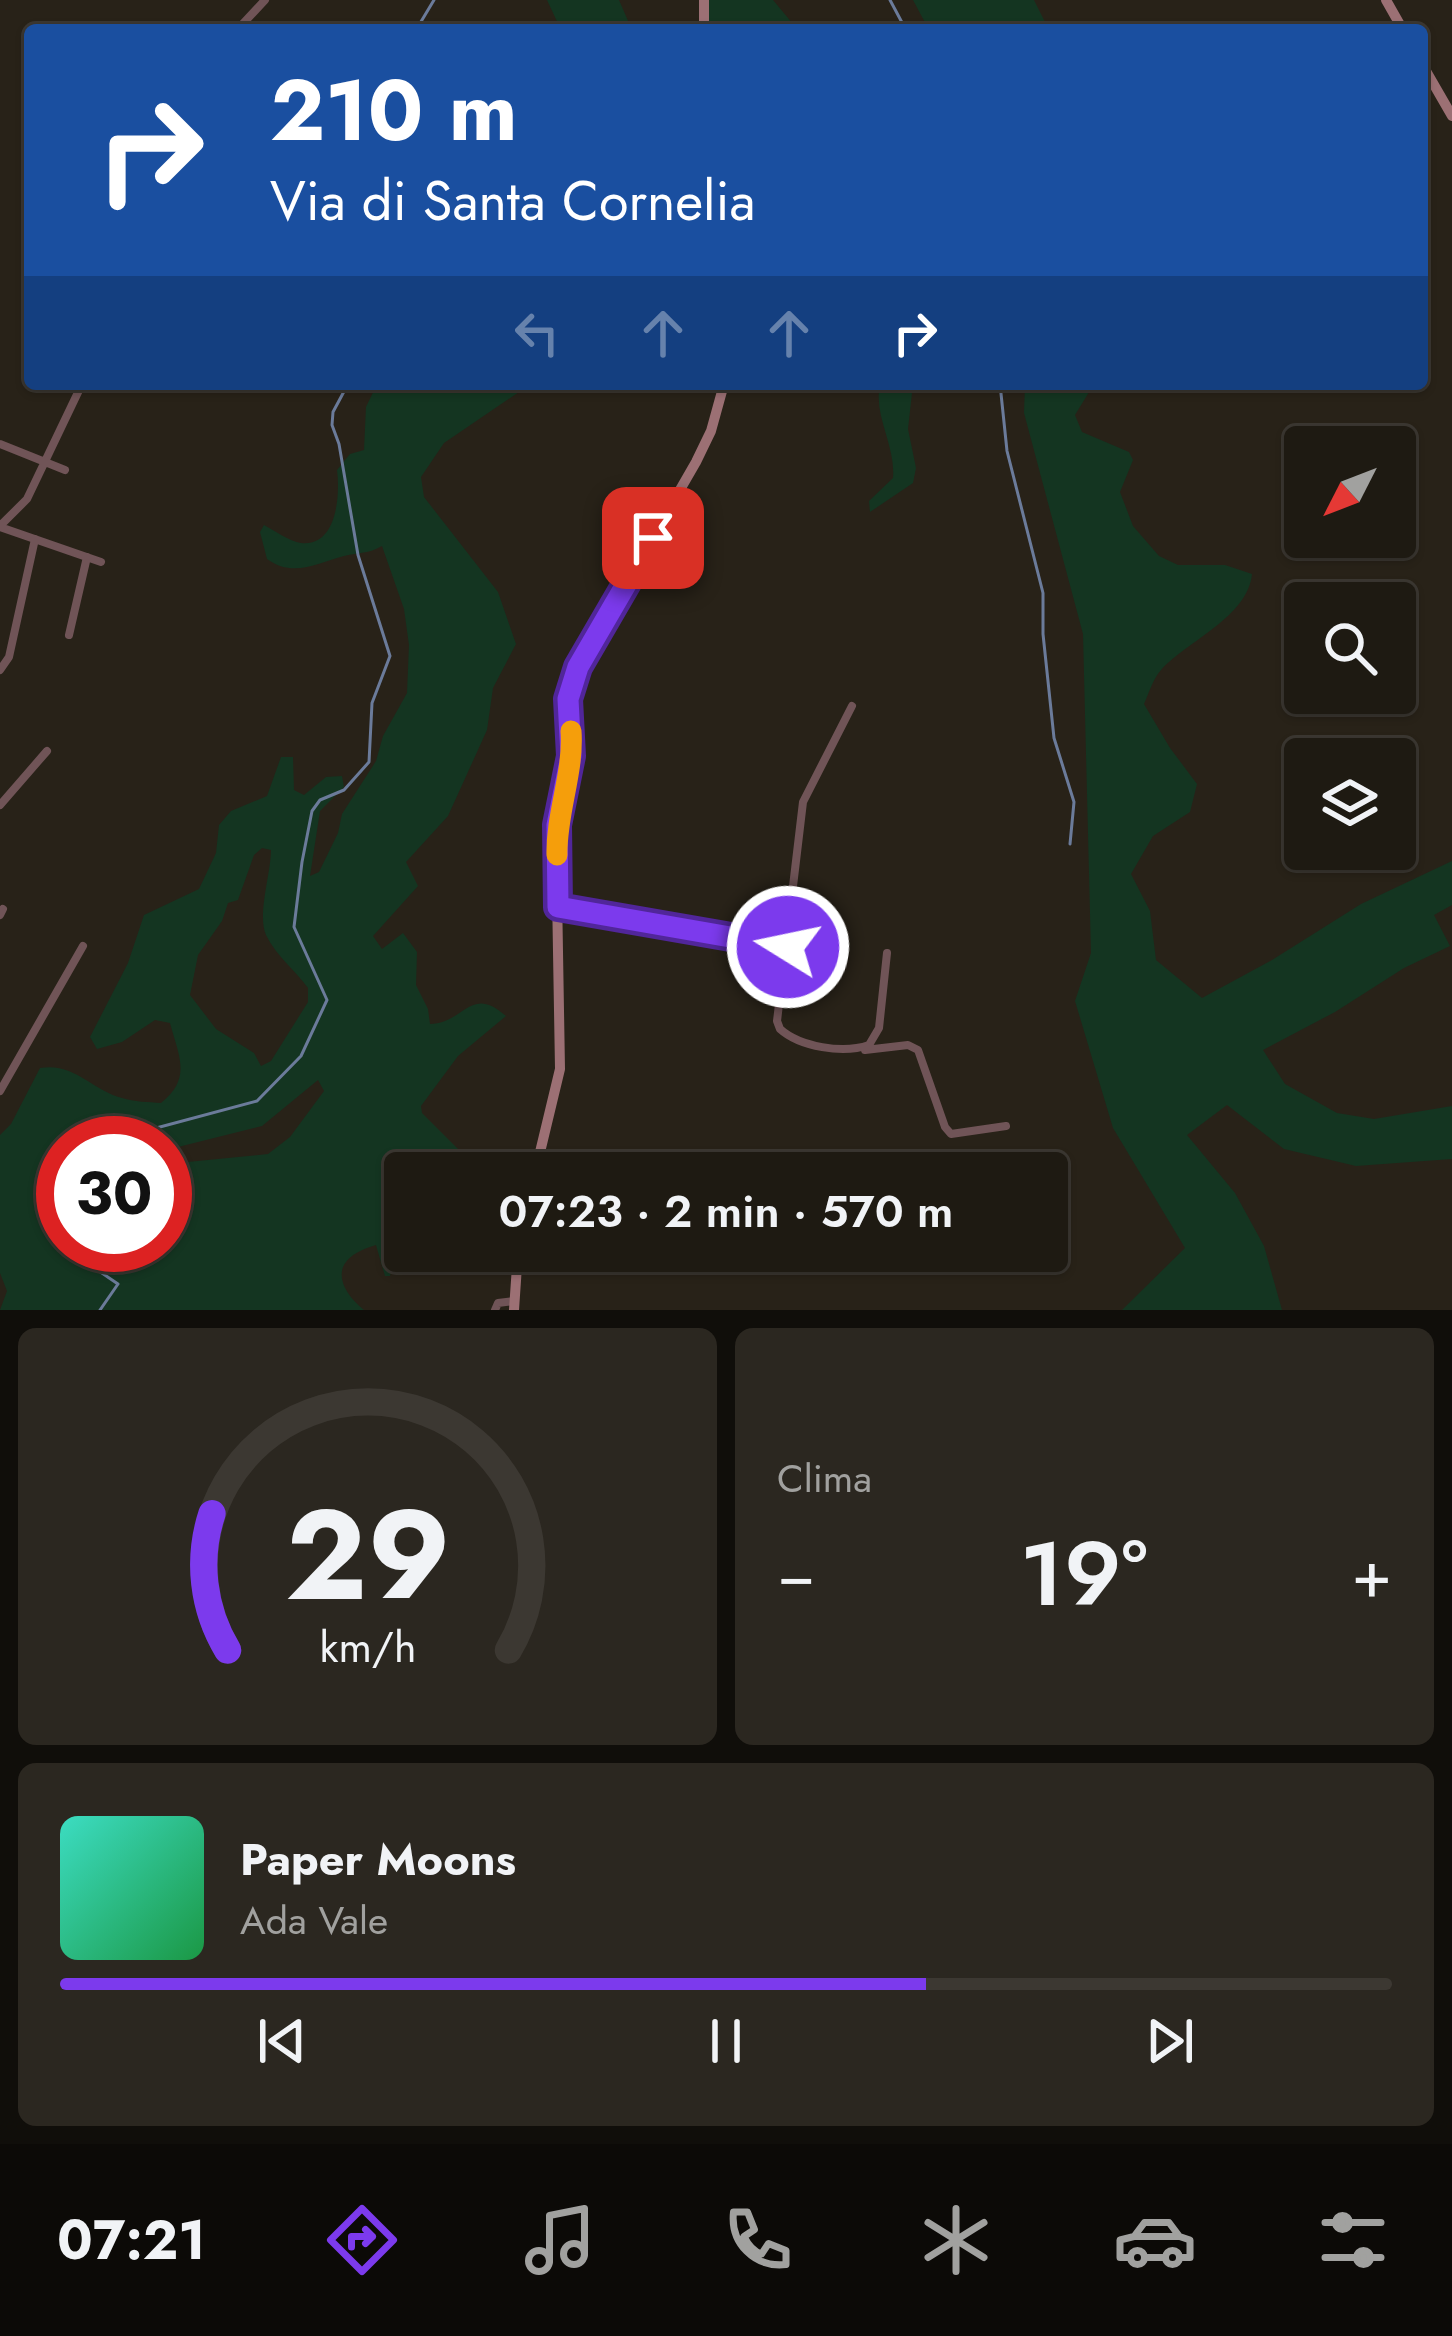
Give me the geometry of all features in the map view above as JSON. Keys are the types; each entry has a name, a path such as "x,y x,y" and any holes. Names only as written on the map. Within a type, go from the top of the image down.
{"street":[{"path":"243,24 265,0"},
{"path":"1428,74 1452,116"},
{"path":"79,390 27,499 0,526 100,562"},
{"path":"540,1152 560,1069 556,834 571,756 571,682 705,446 722,390"},
{"path":"0,444 64,470"},
{"path":"2,663 35,538"},
{"path":"69,635 87,557"},
{"path":"852,706 803,802 777,1021 780,1029 800,1040 854,1050 916,1047 951,1134 1006,1126"},
{"path":"0,806 47,751"},
{"path":"558,907 788,947"},
{"path":"0,1091 82,946"},
{"path":"854,1050 869,1045 878,1032 887,953"},
{"path":"496,1310 498,1304 514,1305 516,1272"}],"green space":[{"path":"547,0 619,0 629,24 558,24"},
{"path":"708,0 773,0 793,24 708,24"},
{"path":"913,0 1034,0 1046,24 926,24"},
{"path":"374,390 519,390 444,443 421,477 424,497 498,592 516,644 493,688 487,730 448,816 406,862 418,886 373,936 382,949 403,933 417,952 416,985 430,1024 475,1004 494,1007 506,1016 458,1056 421,1106 422,1113 461,1152 384,1152 384,1272 391,1272 390,1276 385,1276 376,1245 351,1256 342,1272 346,1290 364,1310 0,1310 7,1291 0,1273 0,1135 11,1124 40,1068 63,1069 131,1100 161,1103 171,1094 180,1066 170,1023 155,1020 122,1042 97,1049 90,1037 128,963 144,915 199,889 216,853 219,825 231,811 267,796 281,757 293,757 294,790 304,795 326,777 342,776 344,787 320,811 310,876 319,872 342,814 376,761 383,736 407,693 409,645 404,609 382,546 286,568 267,559 260,532 264,525 301,543 323,537 337,504 337,470 350,454 364,450 366,407","holes":["262,848 271,850 264,905 266,935 308,988 308,1002 271,1061 261,1066 254,1053 216,1029 190,995 198,955 222,921 228,903 238,900 254,855"]},
{"path":"880,390 912,390 908,429 916,468 913,483 870,512 869,501 893,478"},
{"path":"1025,390 1090,390 1075,415 1082,432 1129,452 1133,460 1120,492 1133,526 1159,556 1178,565 1225,565 1252,574 1240,603 1161,670 1144,704 1197,784 1190,812 1153,836 1131,874 1150,911 1156,960 1202,998 1361,904 1452,861 1452,905 1434,915 1450,946 1263,1050 1285,1084 1337,1113 1374,1119 1452,1106 1452,1159 1356,1166 1284,1149 1227,1105 1187,1135 1235,1193 1264,1246 1282,1310 1122,1310 1185,1248 1113,1128 1075,1001 1091,953 1083,634 1024,413"}],"waterway":[{"path":"420,24 434,0"},
{"path":"890,0 903,24"},
{"path":"192,1118 257,1101 301,1056 327,1000 294,927 302,862 312,811 320,800 344,790 369,762 372,703 390,656 358,555 332,425 345,390"},
{"path":"1001,390 1007,451 1043,593 1054,738 1074,802 1070,844"},
{"path":"100,1272 118,1284 100,1310"}],"slow traffic":[{"path":"557,855 571,731"}],"route":[{"path":"653,538 569,690 571,756 556,834 558,907 788,947"}]}
